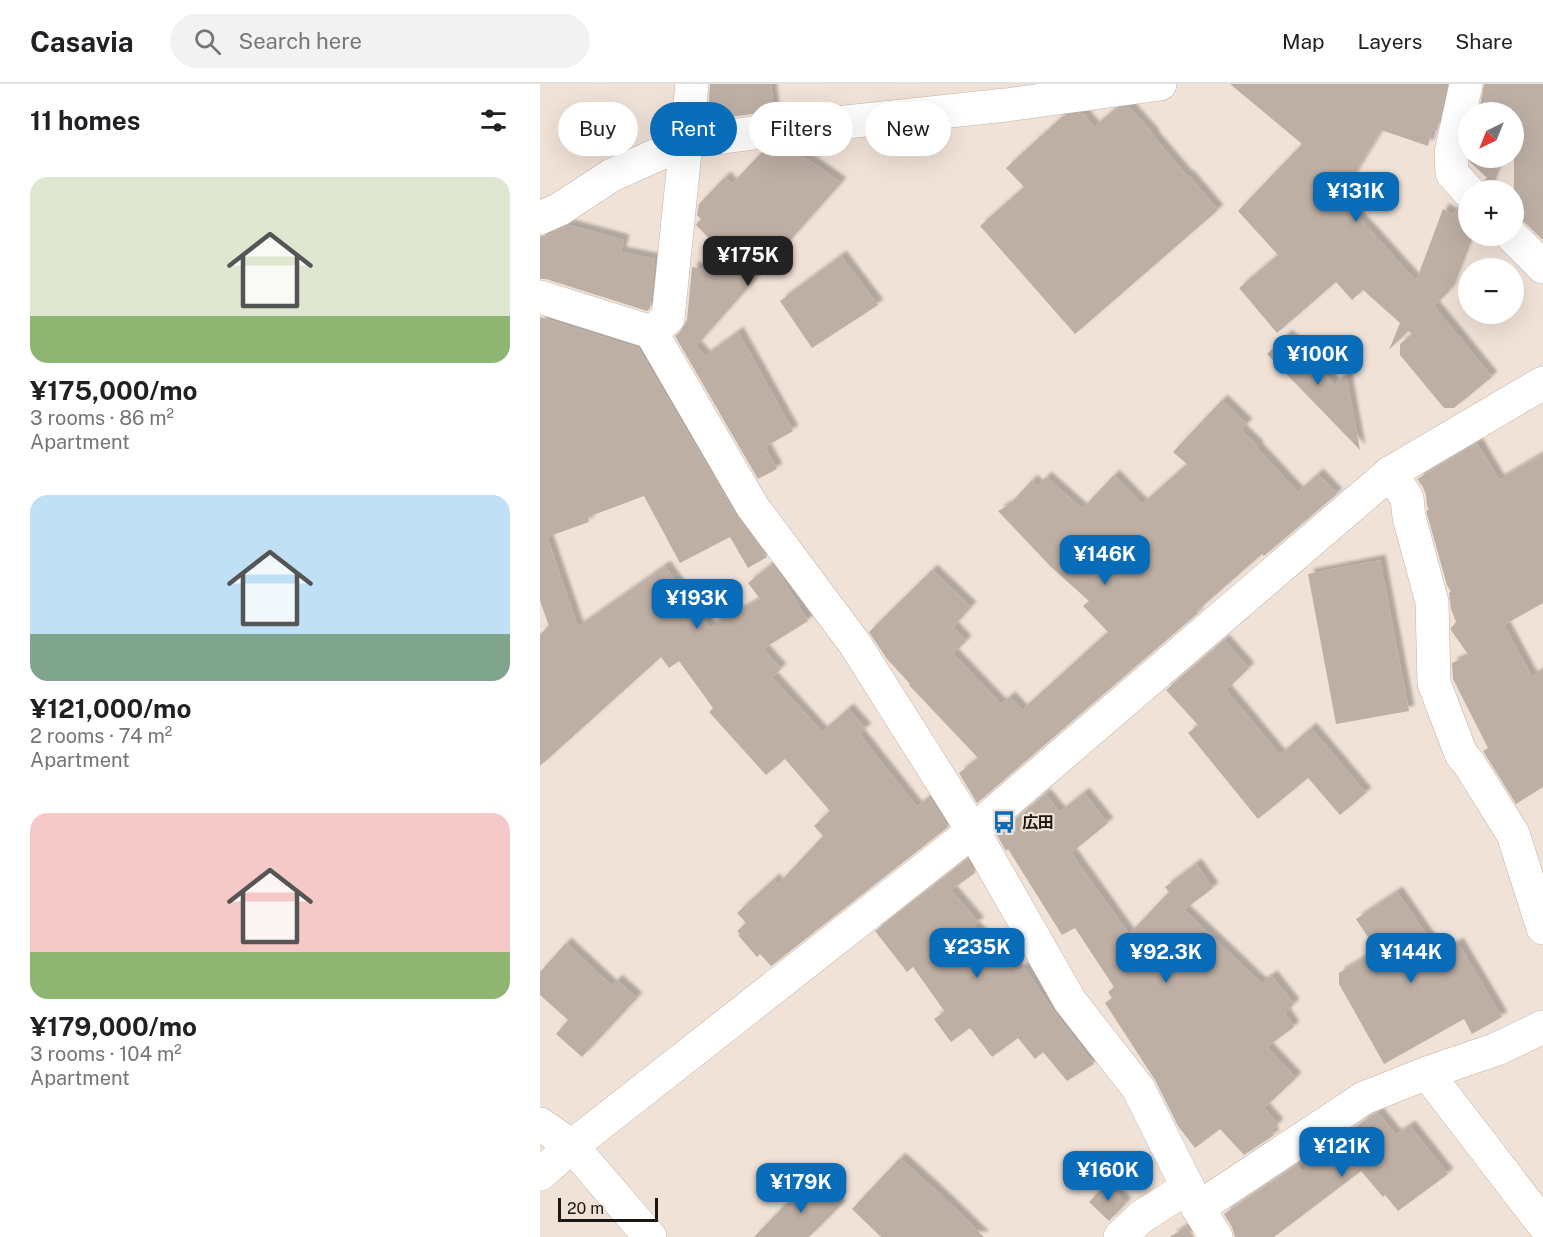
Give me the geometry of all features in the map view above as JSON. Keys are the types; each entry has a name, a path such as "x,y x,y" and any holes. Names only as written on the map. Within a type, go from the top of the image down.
{"street":[{"path":"690,102 692,84"},
{"path":"737,135 1006,105 1160,84"},
{"path":"1458,180 1452,173 1451,153 1466,84"},
{"path":"540,218 560,209 612,175 655,156"},
{"path":"651,332 668,318 685,156"},
{"path":"1522,246 1543,267"},
{"path":"540,297 651,332 752,506 855,644 973,831 1070,1000 1138,1088 1193,1197 1216,1237"},
{"path":"540,1174 572,1146 973,831 1390,473 1543,383"},
{"path":"1390,473 1407,498 1409,517 1432,602 1434,683 1461,754 1513,834 1543,928"},
{"path":"1120,1237 1141,1217 1193,1197 1365,1098 1497,1048 1543,1027"},
{"path":"1427,1073 1543,1224"},
{"path":"540,1124 572,1146 650,1237"}],"building":[{"path":"710,84 771,84 773,102 749,102 749,114 737,116 737,102 709,102"},
{"path":"1230,84 1447,84 1437,131 1433,128 1428,146 1381,130 1340,197 1416,281 1443,209 1453,214 1458,208 1458,246 1466,246 1462,258 1458,258 1458,267 1449,291 1434,306 1492,377 1454,408 1444,408 1400,355 1400,344 1412,334 1408,331 1389,350 1400,323 1363,290 1352,300 1336,282 1277,333 1239,288 1278,255 1238,211 1302,144"},
{"path":"1484,84 1543,84 1543,240 1524,222 1524,180 1514,180 1514,168 1524,168 1524,102 1481,102"},
{"path":"1129,107 1218,210 1075,334 980,226 1024,187 1006,168 1063,116 1083,113 1094,127 1115,109"},
{"path":"758,156 803,156 841,183 696,346 705,356 738,332 793,431 765,447 777,469 758,479 675,336 687,320 692,267 748,278 696,225 701,219 697,215 699,204 725,177 732,184"},
{"path":"1476,168 1497,168 1492,180 1484,180 1487,178"},
{"path":"569,225 624,240 621,252 655,259 650,308 647,311 540,279 540,236 548,235"},
{"path":"841,256 878,305 812,348 780,301"},
{"path":"540,317 638,348 736,515 767,557 748,568 730,537 680,563 644,496 588,517 589,522 547,537 578,627 665,566 710,628 760,599 748,583 772,564 808,621 763,649 781,669 772,677 822,732 848,709 866,729 859,734 917,807 929,797 948,827 771,966 760,954 757,957 738,935 740,934 737,931 746,923 737,913 774,879 778,884 823,836 814,826 830,811 785,759 766,775 709,712 713,708 679,661 669,668 661,657 540,766 540,634 549,626 540,601"},
{"path":"1287,335 1335,385 1346,374 1360,450 1267,354"},
{"path":"1222,400 1247,424 1241,430 1298,492 1318,474 1337,494 1264,556 1262,554 1197,611 1198,613 977,803 959,773 978,758 909,685 887,659 869,632 932,570 971,607 953,627 966,641 953,654 1001,704 1010,697 1022,710 1108,632 1083,606 1089,601 1051,567 998,511 1010,504 1032,480 1038,486 1046,477 1082,509 1114,475 1142,504 1187,464 1173,452"},
{"path":"1477,443 1499,480 1543,454 1543,603 1504,625 1532,677 1543,670 1543,787 1516,804 1483,751 1488,748 1453,679 1452,663 1469,656 1451,630 1456,622 1451,609 1449,593 1451,592 1427,514 1429,509 1426,495 1417,479"},
{"path":"1380,560 1409,711 1336,724 1308,574"},
{"path":"1224,640 1249,668 1226,690 1280,755 1311,728 1366,793 1340,815 1308,778 1258,819 1188,733 1198,725 1166,690"},
{"path":"1084,793 1108,823 1071,853 1129,934 1169,892 1165,887 1196,864 1213,888 1184,910 1261,983 1272,976 1294,1004 1285,1013 1294,1027 1267,1047 1296,1078 1264,1108 1278,1124 1271,1131 1274,1135 1244,1155 1220,1129 1195,1148 1178,1126 1155,1080 1105,1003 1112,998 1108,992 1114,987 1075,928 1062,935 997,835 1045,794 1060,812"},
{"path":"967,859 975,873 951,890 979,923 973,926 1018,971 1024,967 1094,1064 1067,1081 1043,1052 1035,1059 1018,1038 992,1057 970,1028 951,1042 934,1019 945,1012 913,967 907,972 875,931"},
{"path":"1397,892 1440,954 1458,943 1502,1017 1472,1034 1464,1019 1384,1064 1339,984 1339,973 1377,951 1356,919"},
{"path":"566,943 612,986 617,980 637,998 582,1057 556,1034 568,1020 540,995 540,972"},
{"path":"1378,1113 1396,1135 1410,1126 1448,1174 1398,1211 1361,1171 1274,1237 1235,1237 1224,1214 1297,1165 1302,1172 1364,1121"},
{"path":"900,1158 984,1237 881,1237 852,1209"},
{"path":"811,1178 840,1206 809,1237 754,1237"},
{"path":"1106,1184 1126,1203 1109,1221 1089,1202"},
{"path":"1187,1226 1194,1237 1170,1237"}],"place":[{"name":"広田","path":"1004,822"}]}
